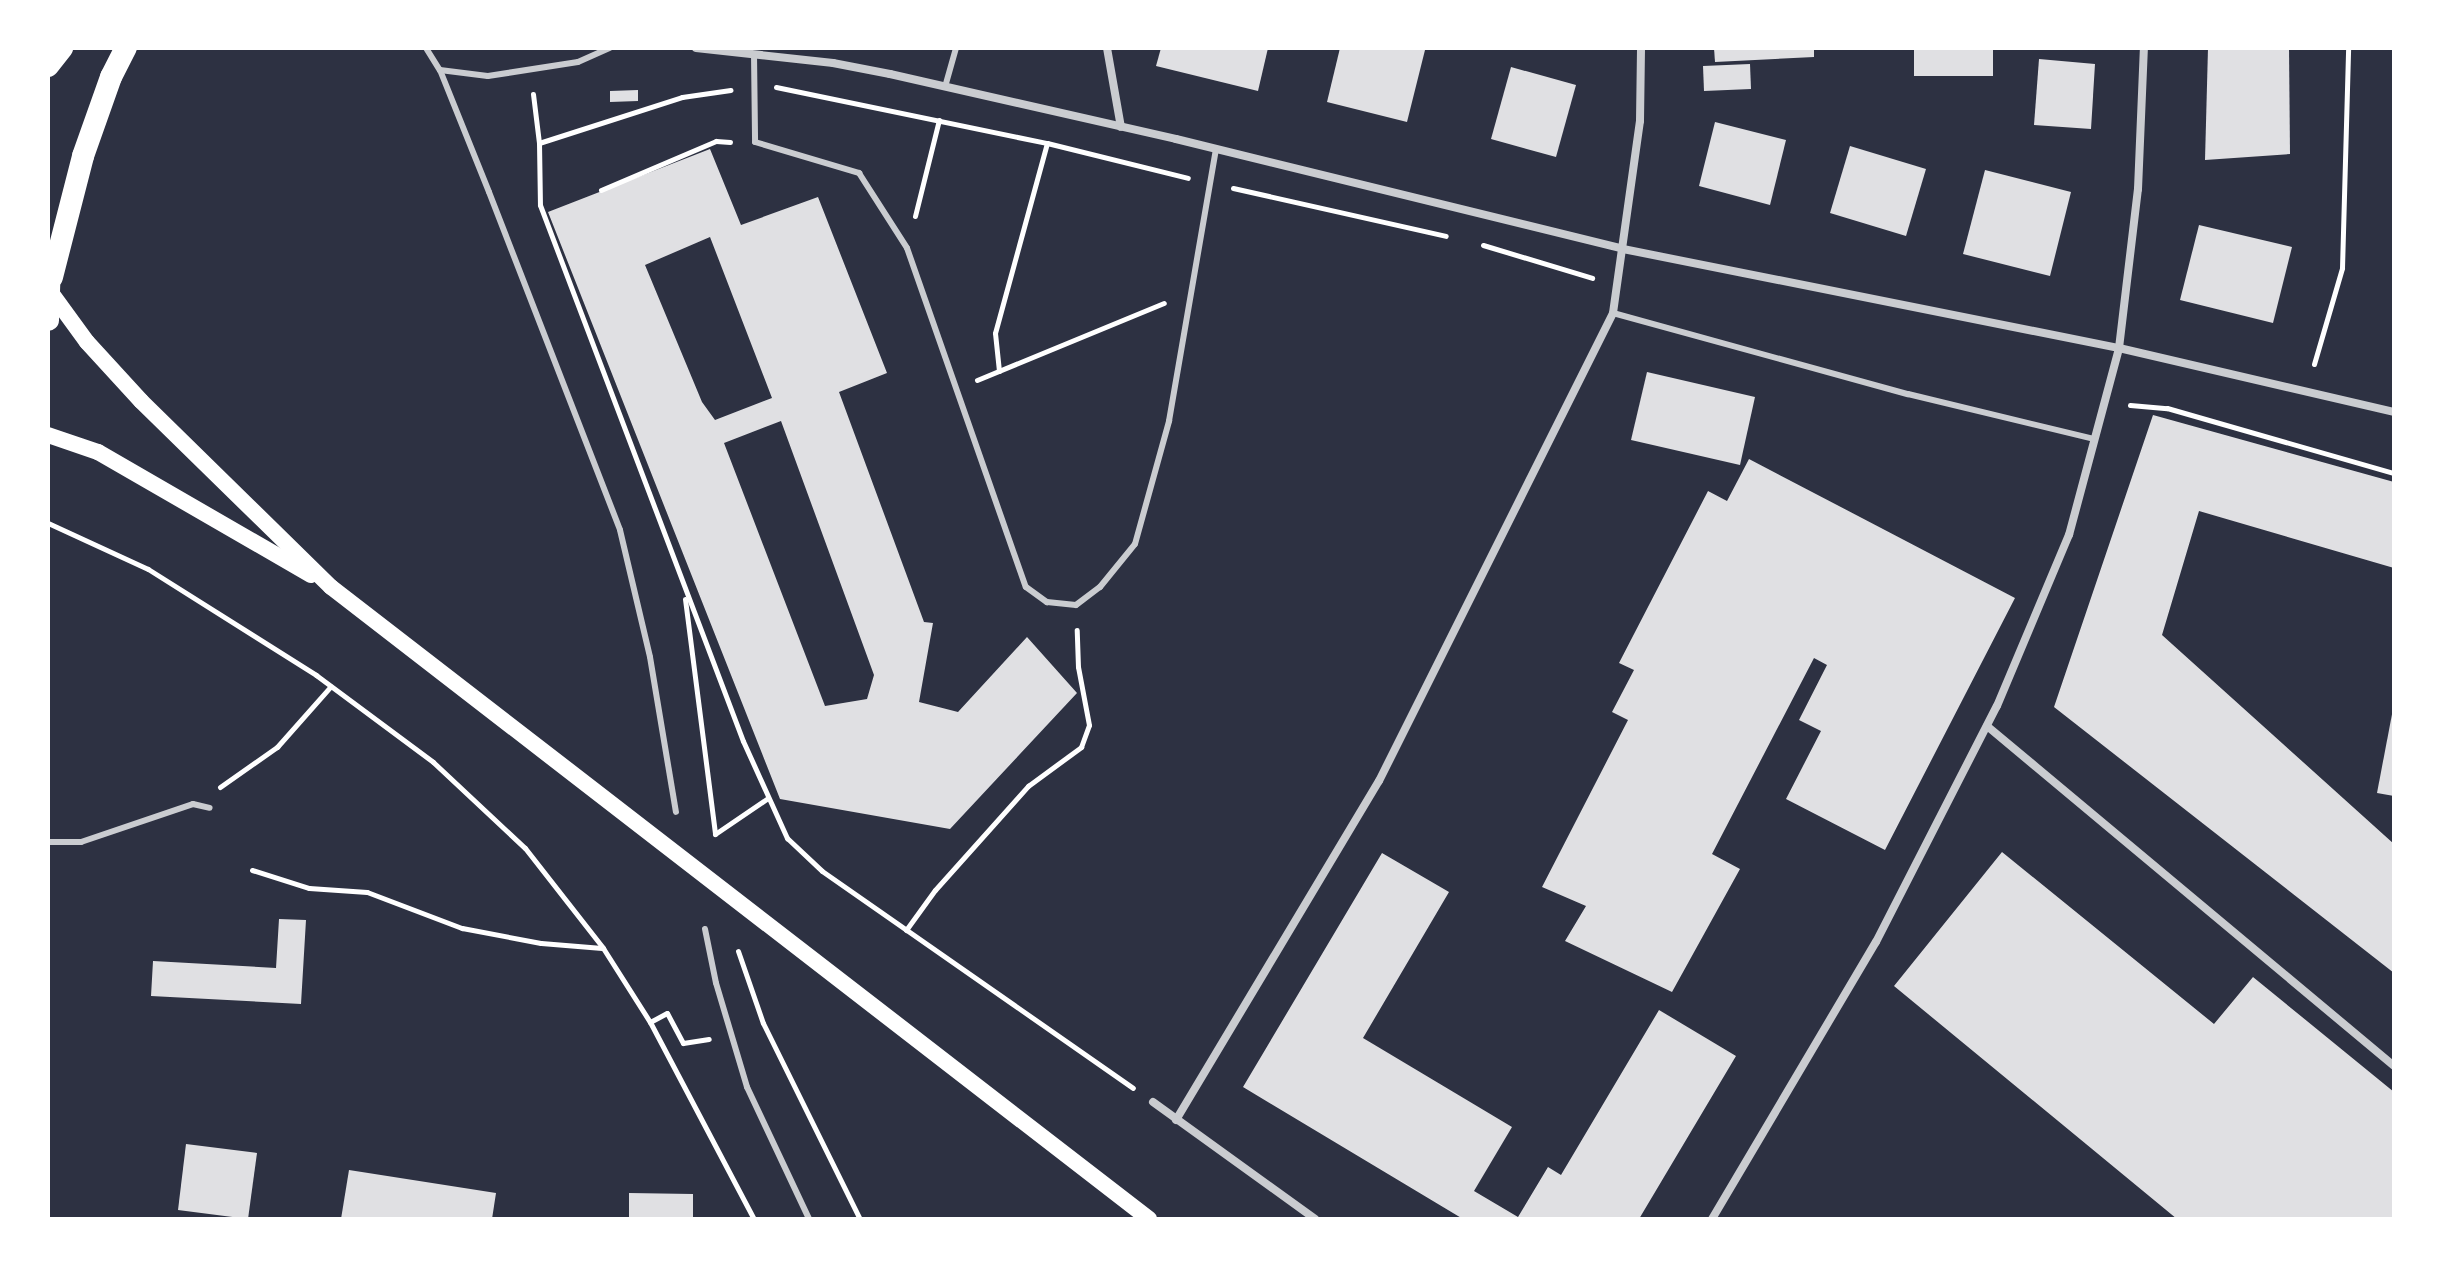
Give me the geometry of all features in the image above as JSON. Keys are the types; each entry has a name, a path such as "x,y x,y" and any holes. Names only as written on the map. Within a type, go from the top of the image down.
{"highway":[{"path":"48,66 62,48"},
{"path":"48,320 52,285 83,156 111,77 126,48"},
{"path":"48,251 52,285"}],"main road":[{"path":"52,285 87,342 141,401 331,587 1149,1219"},
{"path":"48,435 98,452 331,587"}],"street":[{"path":"696,48 833,63 945,87 1623,249 2119,348 2394,412"},
{"path":"1107,48 1121,127"},
{"path":"1176,1120 1379,781 1613,313 1640,121 1641,48"},
{"path":"1712,1219 1876,942 1987,726 2069,535 2119,348 2138,189 2144,48"},
{"path":"1987,726 2394,1066"},
{"path":"1153,1102 1315,1219"}],"lane":[{"path":"426,48 440,70 620,530 650,657 676,812"},
{"path":"440,70 488,76 578,62 610,48"},
{"path":"945,87 956,48"},
{"path":"754,54 755,142 859,173 907,248 1026,587 1047,602 1076,605 1100,587 1135,544 1169,421 1216,150"},
{"path":"1613,313 1908,394 2094,439"},
{"path":"48,842 81,842 193,804 210,808"},
{"path":"705,929 716,983 747,1087 809,1219"}],"path":[{"path":"2314,364 2342,268 2348,48"},
{"path":"530,70 539,143 540,205 683,586 787,838 822,871 1153,1102"},
{"path":"539,143 682,97 777,87 1047,143 1451,237"},
{"path":"907,248 939,120"},
{"path":"601,190 716,141 755,142"},
{"path":"999,371 995,333 1047,143"},
{"path":"1476,243 1617,285"},
{"path":"956,389 1191,292"},
{"path":"2104,403 2167,408 2394,473"},
{"path":"48,523 148,569 331,686 433,762 525,848 603,948 650,1022 754,1219"},
{"path":"683,586 699,688 715,834 768,798"},
{"path":"906,930 935,890 1028,786 1081,747 1089,725 1078,667 1076,605"},
{"path":"193,804 277,747 331,686"},
{"path":"252,870 309,888 367,892 462,928 541,943 603,948"},
{"path":"737,948 763,1023 860,1219"},
{"path":"650,1022 667,1013 683,1043 718,1038"}],"building":[{"path":"1161,48 1268,48 1258,91 1156,66"},
{"path":"1340,48 1425,50 1407,122 1327,102"},
{"path":"1714,48 1814,48 1814,57 1715,62"},
{"path":"1914,48 1993,48 1993,76 1914,76"},
{"path":"2208,48 2289,48 2290,154 2205,160"},
{"path":"2039,59 2095,64 2091,129 2034,125"},
{"path":"1750,64 1751,89 1704,91 1703,66"},
{"path":"1511,67 1576,85 1556,157 1491,139"},
{"path":"638,90 638,101 610,102 610,91"},
{"path":"1715,122 1786,140 1770,205 1699,186"},
{"path":"1850,146 1926,169 1906,236 1830,213"},
{"path":"710,149 741,225 818,197 887,373 839,392 924,622 933,623 919,702 958,712 1027,637 1077,693 950,829 780,799 548,212","holes":["710,237 772,398 715,420 702,402 645,265","781,421 874,675 867,699 825,706 724,443"]},
{"path":"1985,170 2071,192 2050,276 1963,254"},
{"path":"2199,225 2292,247 2273,323 2180,300"},
{"path":"1647,372 1755,397 1740,465 1631,440"},
{"path":"2153,415 2394,482 2394,568 2199,511 2162,635 2394,844 2394,973 2054,707"},
{"path":"1749,459 2015,598 1885,850 1786,799 1821,731 1799,720 1827,665 1814,658 1712,854 1740,869 1672,992 1565,941 1586,906 1542,887 1628,720 1612,712 1634,670 1619,663 1708,491 1727,501"},
{"path":"2394,710 2394,796 2377,793"},
{"path":"2002,852 2214,1024 2253,977 2394,1092 2394,1219 2177,1219 1894,986"},
{"path":"1382,853 1449,892 1363,1038 1512,1127 1474,1191 1518,1217 1548,1167 1561,1175 1659,1010 1736,1056 1639,1219 1463,1219 1243,1087"},
{"path":"279,919 306,920 301,1004 151,996 153,961 276,968"},
{"path":"186,1144 257,1153 248,1219 178,1210"},
{"path":"349,1170 496,1193 492,1219 341,1219"},
{"path":"629,1193 693,1194 693,1219 629,1219"}]}
